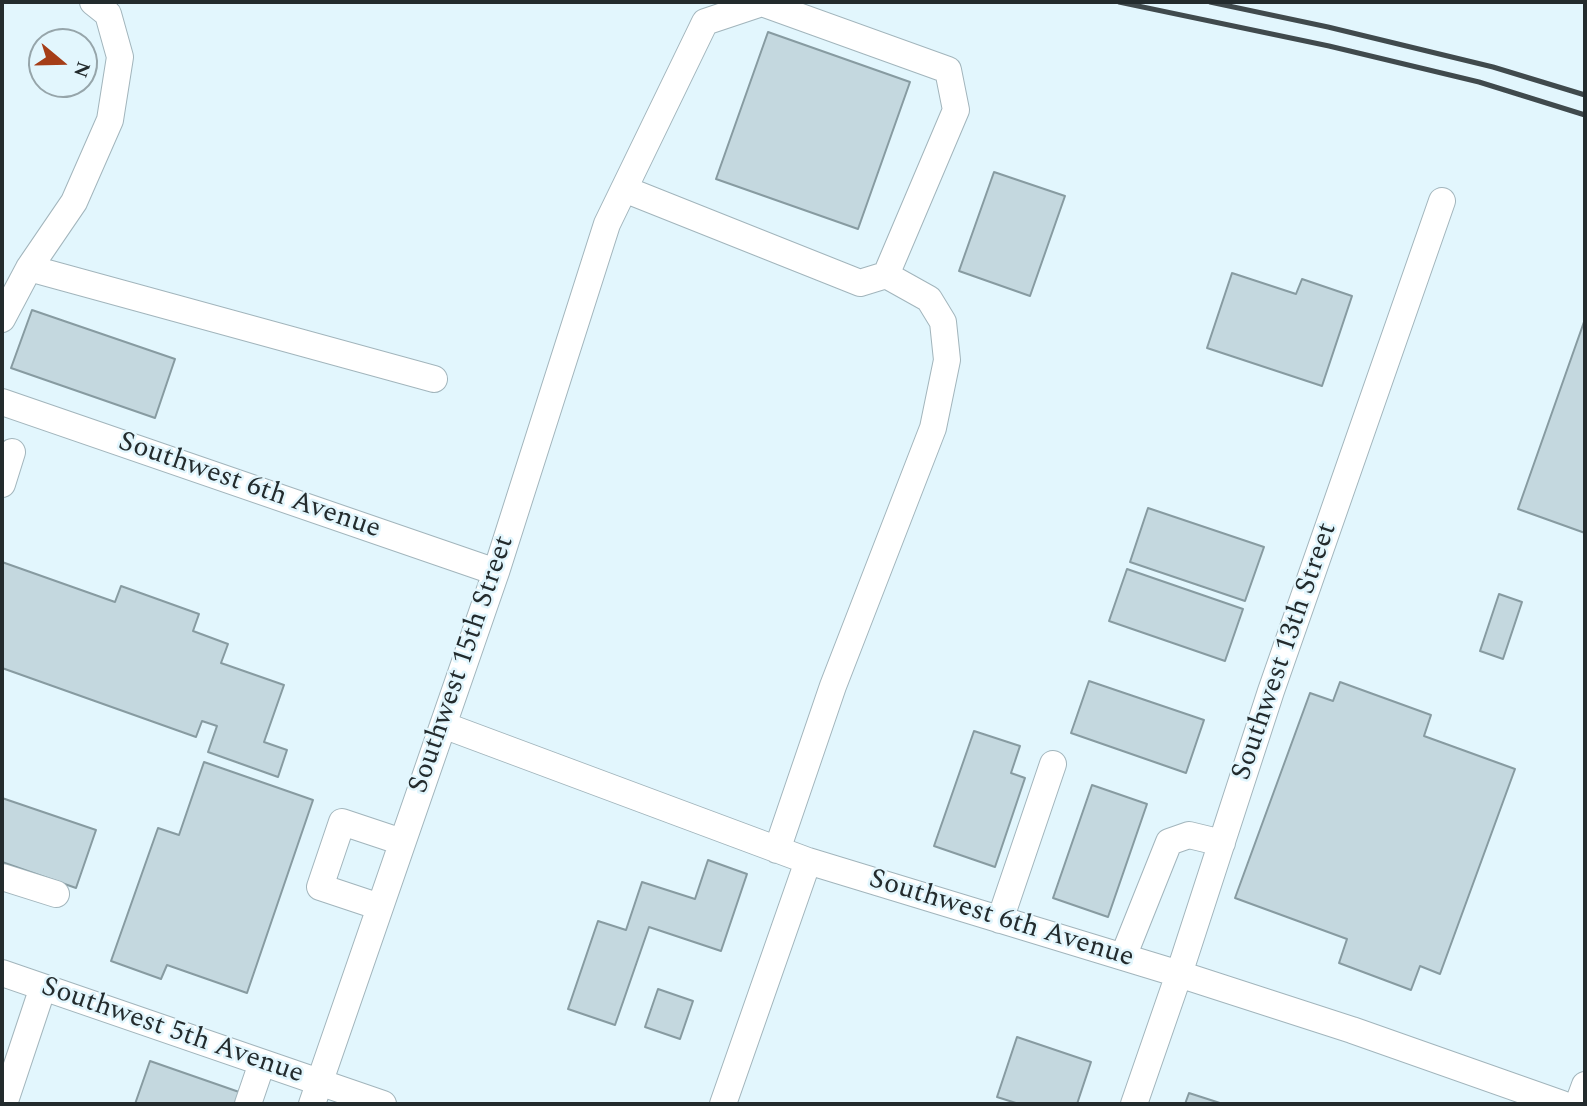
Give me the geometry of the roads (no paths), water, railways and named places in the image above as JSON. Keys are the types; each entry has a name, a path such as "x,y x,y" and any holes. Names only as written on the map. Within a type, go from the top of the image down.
{"street":[{"path":"2,319 29,268 74,202 110,120 120,57 108,14 93,2"},
{"name":"Southwest 15th Street","path":"316,1093 495,572 607,224 705,22 762,3 948,70 956,110 886,275"},
{"path":"624,188 860,283 886,275 929,299 943,322 947,360 933,428 833,686 777,850"},
{"name":"Southwest 13th Street","path":"1134,1104 1276,678 1442,201"},
{"path":"29,268 434,379"},
{"name":"Southwest 6th Avenue","path":"2,402 495,572"},
{"path":"2,484 12,452"},
{"name":"Southwest 6th Avenue","path":"443,725 808,861 1179,974 1516,1096 1562,1104"},
{"path":"1000,920 1052,764"},
{"path":"380,908 320,887 342,822 402,842"},
{"path":"1123,957 1169,842 1189,835 1222,843"},
{"path":"723,1104 808,861"},
{"path":"2,877 56,894"},
{"name":"Southwest 5th Avenue","path":"2,973 262,1063 316,1093 383,1104"},
{"path":"4,1104 43,987"},
{"path":"248,1104 262,1063"},
{"path":"1578,1104 1585,1085"}],"railway":[{"path":"1119,2 1329,46 1479,82 1585,115"},
{"path":"1210,2 1493,67 1585,95"}]}
